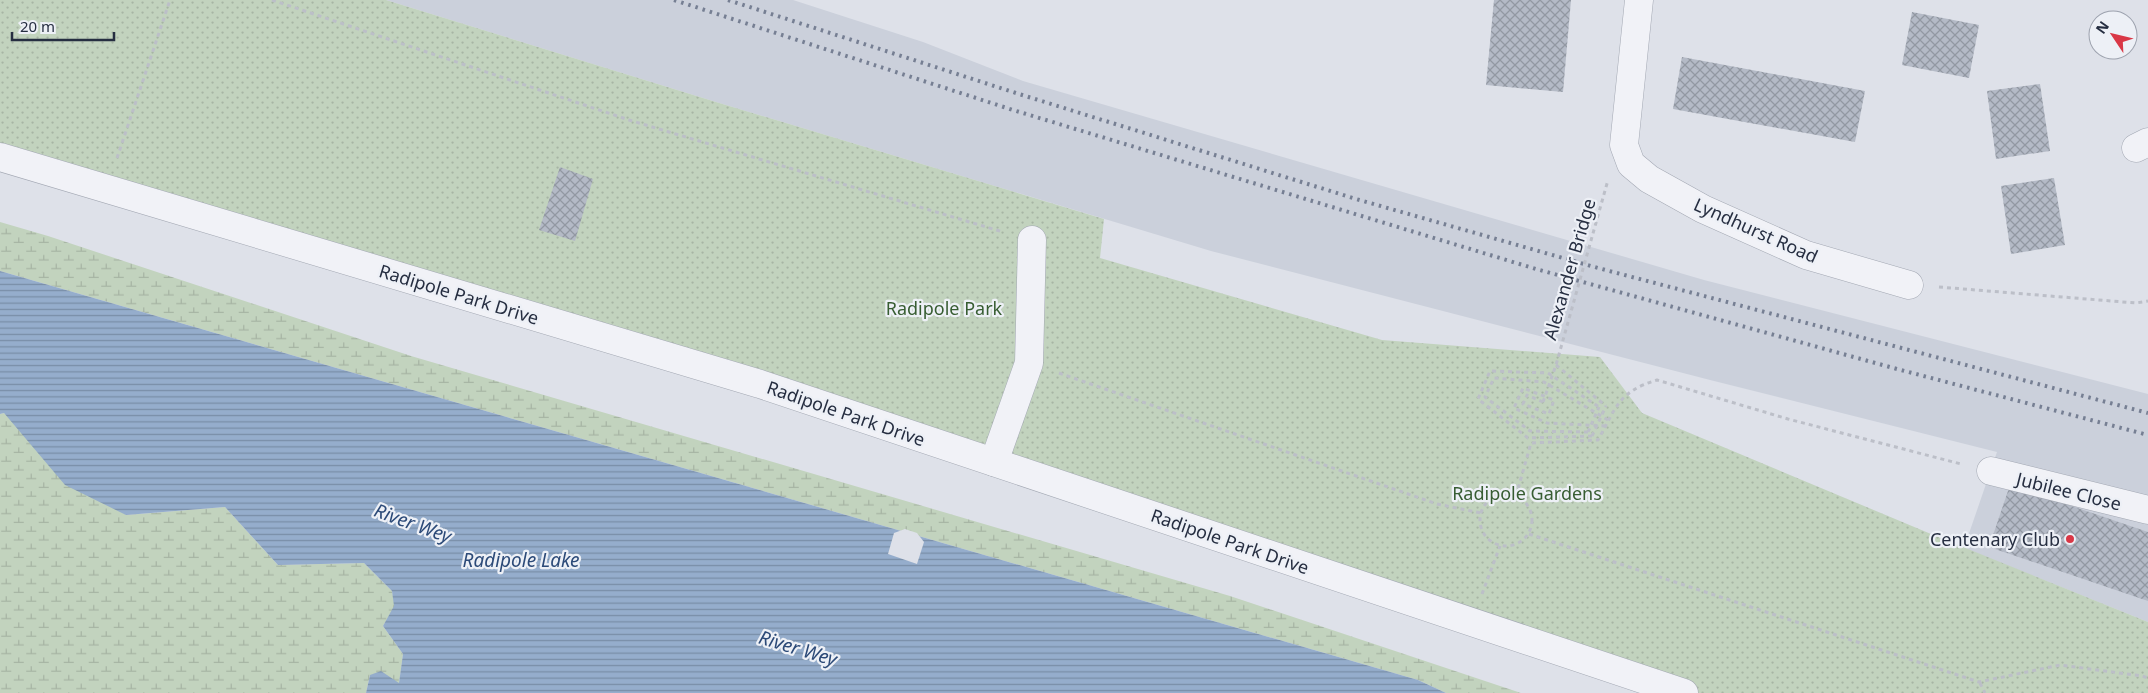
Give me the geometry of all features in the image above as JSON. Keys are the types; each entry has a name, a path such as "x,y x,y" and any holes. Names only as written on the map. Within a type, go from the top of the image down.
{"street":[{"name":"Lyndhurst Road","path":"1639,0 1624,145 1631,164 1643,174 1703,209 1806,255 1909,285"},
{"name":"Radipole Park Drive","path":"0,156 760,384 1684,693"},
{"path":"994,462 1029,363 1032,240"},
{"name":"Jubilee Close","path":"1991,471 2148,510"}],"path":[{"path":"116,160 170,0"},
{"path":"272,0 629,120 1032,240"},
{"name":"Alexander Bridge","path":"1606,426 1547,422 1514,408 1523,388 1538,394 1546,397 1554,400 1549,414 1522,404 1526,395 1543,402 1546,392 1556,365 1608,180"},
{"path":"1909,285 2136,303 2148,301"},
{"path":"1029,363 1437,504 1481,513"},
{"path":"1556,365 1606,406 1592,436 1528,438 1478,399 1490,371 1548,373 1599,407 1588,432 1530,431 1485,397 1494,378 1544,382 1586,407 1608,420"},
{"path":"1516,496 1531,443 1598,440 1619,402 1636,386 1657,380 1788,419 1991,471"},
{"path":"1499,495 1516,496 1524,501 1529,508 1532,526 1529,534 1516,545 1508,547 1492,542 1481,529 1481,513 1484,505 1491,498 1499,495"},
{"path":"1529,534 1980,682 2060,666 2148,678"},
{"path":"1980,682 1985,693"}],"shaded area":[{"path":"386,0 793,0 923,42 1023,81 1704,280 2148,394 2148,622 1964,548 1997,452 1211,251 716,102"}],"green space":[{"path":"0,0 386,0 1104,219 1100,258 1382,340 1600,357 1642,413 1931,534 2148,622 2148,693 1684,693 1472,623 0,157"},
{"path":"0,222 48,236 411,356 1230,596 1521,693 1446,693 1418,680 0,271"},
{"path":"4,413 126,515 225,507 278,565 364,563 392,591 395,606 383,626 403,654 399,684 370,675 366,693 0,693 0,414"}],"water":[{"name":"Radipole Lake","path":"0,271 1418,680 1446,693 366,693 370,675 381,671 399,683 403,654 383,626 394,606 392,591 364,563 278,565 225,507 126,515 65,485 4,413 0,414"}],"pier":[{"path":"905,529 917,533 924,542 917,564 888,554 894,533"}],"building":[{"path":"1494,0 1571,0 1563,92 1486,85"},
{"path":"1912,12 1979,25 1969,78 1902,65"},
{"path":"1682,57 1865,91 1855,142 1673,109"},
{"path":"2040,84 2050,151 1996,159 1987,91"},
{"path":"560,167 593,179 575,241 539,230"},
{"path":"2054,178 2065,245 2011,254 2001,186"},
{"name":"Centenary Club","path":"2010,485 2148,532 2148,601 1989,547"}],"railway":[{"path":"674,0 1013,110 1536,269 1897,369 2148,435"},
{"path":"728,0 1019,94 1356,199 1598,268 2148,413"}],"place":[{"name":"Centenary Club","path":"2070,539"}],"park label":[{"name":"Radipole Park","path":"944,308"},
{"name":"Radipole Gardens","path":"1527,493"}],"water label":[{"name":"River Wey","path":"413,523"},
{"name":"River Wey","path":"798,648"}]}
